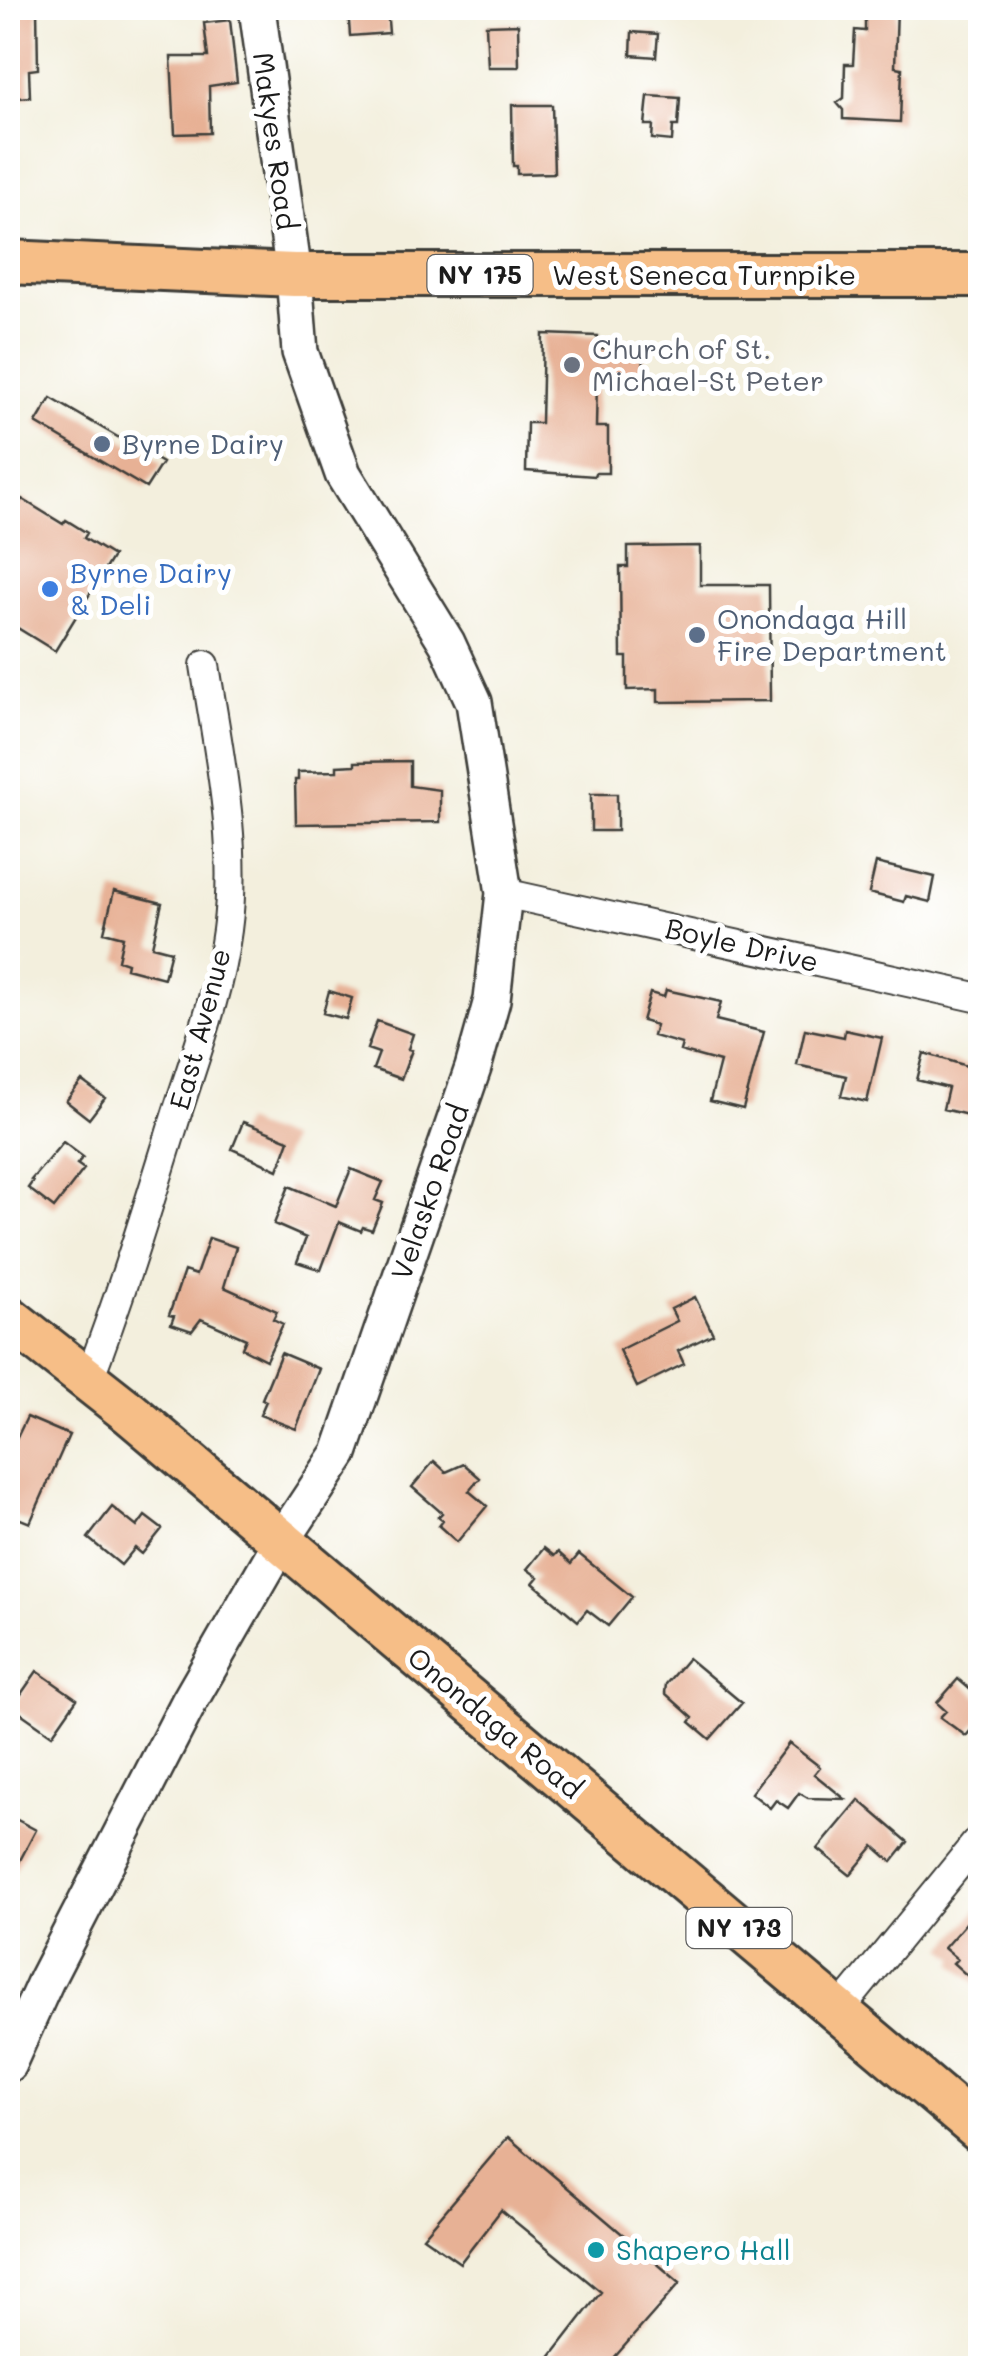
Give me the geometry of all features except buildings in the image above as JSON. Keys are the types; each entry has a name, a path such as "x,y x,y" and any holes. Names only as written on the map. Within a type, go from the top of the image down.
{"main road":[{"name":"West Seneca Turnpike","path":"8,262 294,275 980,275"},
{"name":"Onondaga Road","path":"8,1317 130,1412 980,2131"}],"street":[{"name":"Makyes Road","path":"257,8 294,275"},
{"name":"Velasko Road","path":"8,2064 46,1980 189,1702 282,1542 340,1453 442,1160 492,1000 504,893 474,702 447,644 344,474 300,352 294,275"},
{"name":"East Avenue","path":"88,1381 114,1315 198,1045 228,930 227,816 205,664"},
{"name":"Boyle Drive","path":"504,893 980,998"},
{"path":"838,2012 980,1838"}],"place":[{"name":"Church of St. Michael-St Peter","path":"572,365"},
{"name":"Byrne Dairy","path":"102,444"},
{"name":"Byrne Dairy & Deli","path":"50,589"},
{"name":"Onondaga Hill Fire Department","path":"697,635"},
{"name":"Shapero Hall","path":"596,2250"}]}
